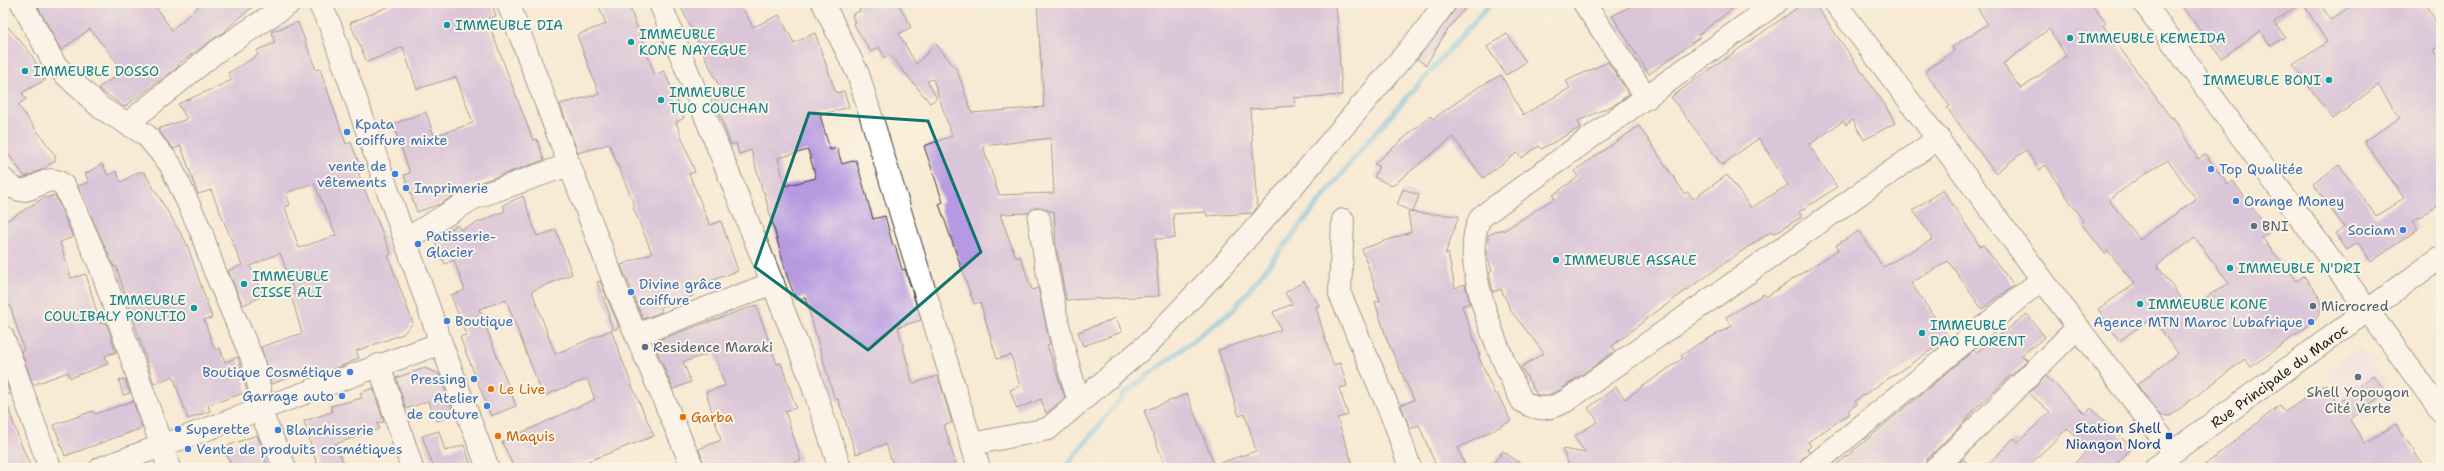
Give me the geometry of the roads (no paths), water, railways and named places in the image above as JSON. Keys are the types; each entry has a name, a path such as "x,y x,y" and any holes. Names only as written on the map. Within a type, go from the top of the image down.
{"street":[{"path":"22,3 55,66 101,108 146,135 170,164 201,231 213,267 252,358 260,390 259,408 285,468"},
{"path":"127,124 216,52 290,3"},
{"path":"319,3 330,25 406,239 441,343 488,468"},
{"path":"508,3 537,76 568,165 636,335 692,468"},
{"path":"660,3 809,374 840,468"},
{"path":"823,3 858,74 979,468"},
{"path":"972,444 1048,429 1079,401 1149,343 1223,265 1424,32 1445,3"},
{"path":"1584,3 1647,98"},
{"path":"1776,3 1647,98 1489,211 1475,228 1473,253 1489,326 1522,401 1532,408 1542,410 1566,401 1939,138"},
{"path":"1836,3 1939,138 2077,328 2173,452"},
{"path":"2144,3 2441,411"},
{"path":"406,239 474,198 568,165"},
{"path":"3,179 17,191 27,191 50,179 59,180 65,187 101,268 168,468"},
{"path":"1039,218 1048,282 1063,352 1079,401"},
{"path":"1343,220 1340,294 1395,423 1410,468"},
{"name":"Rue Principale du Maroc","path":"2156,468 2173,452 2369,311 2441,257"},
{"path":"1810,468 2041,280"},
{"path":"636,335 773,283"},
{"path":"1936,468 2077,328"},
{"path":"3,337 50,468"},
{"path":"101,468 161,447 259,408 441,343"},
{"path":"379,365 412,468"}],"waterway":[{"path":"1065,468 1125,393 1233,310 1368,141 1491,3"}],"place":[{"name":"IMMEUBLE DIA","path":"447,25"},
{"name":"IMMEUBLE KEMEIDA","path":"2070,38"},
{"name":"IMMEUBLE KONE NAYEGUE","path":"631,42"},
{"name":"IMMEUBLE DOSSO","path":"25,71"},
{"name":"IMMEUBLE BONI","path":"2329,80"},
{"name":"IMMEUBLE TUO COUCHAN","path":"661,100"},
{"name":"Kpata coiffure mixte","path":"347,132"},
{"name":"Top Qualitée","path":"2211,169"},
{"name":"vente de vêtements","path":"395,174"},
{"name":"Imprimerie","path":"406,188"},
{"name":"Orange Money","path":"2236,201"},
{"name":"BNI","path":"2254,226"},
{"name":"Sociam","path":"2403,230"},
{"name":"Patisserie- Glacier","path":"418,244"},
{"name":"IMMEUBLE ASSALE","path":"1556,260"},
{"name":"IMMEUBLE N'DRI","path":"2230,268"},
{"name":"IMMEUBLE CISSE ALI","path":"244,284"},
{"name":"Divine grâce coiffure","path":"631,292"},
{"name":"IMMEUBLE KONE","path":"2140,304"},
{"name":"Microcred","path":"2313,306"},
{"name":"IMMEUBLE COULIBALY PONLTIO","path":"194,308"},
{"name":"Boutique","path":"447,321"},
{"name":"Agence MTN Maroc Lubafrique","path":"2311,322"},
{"name":"IMMEUBLE DAO FLORENT","path":"1922,333"},
{"name":"Residence Maraki","path":"645,347"},
{"name":"Boutique Cosmétique","path":"350,372"},
{"name":"Shell Yopougon Cité Verte","path":"2358,377"},
{"name":"Pressing","path":"474,379"},
{"name":"Le Live","path":"491,389"},
{"name":"Garrage auto","path":"342,396"},
{"name":"Atelier de couture","path":"487,406"},
{"name":"Garba","path":"683,417"},
{"name":"Superette","path":"178,429"},
{"name":"Blanchisserie","path":"278,430"},
{"name":"Maquis","path":"498,436"},
{"name":"Station Shell Niangon Nord","path":"2169,436"},
{"name":"Vente de produits cosmétiques","path":"188,449"}]}
